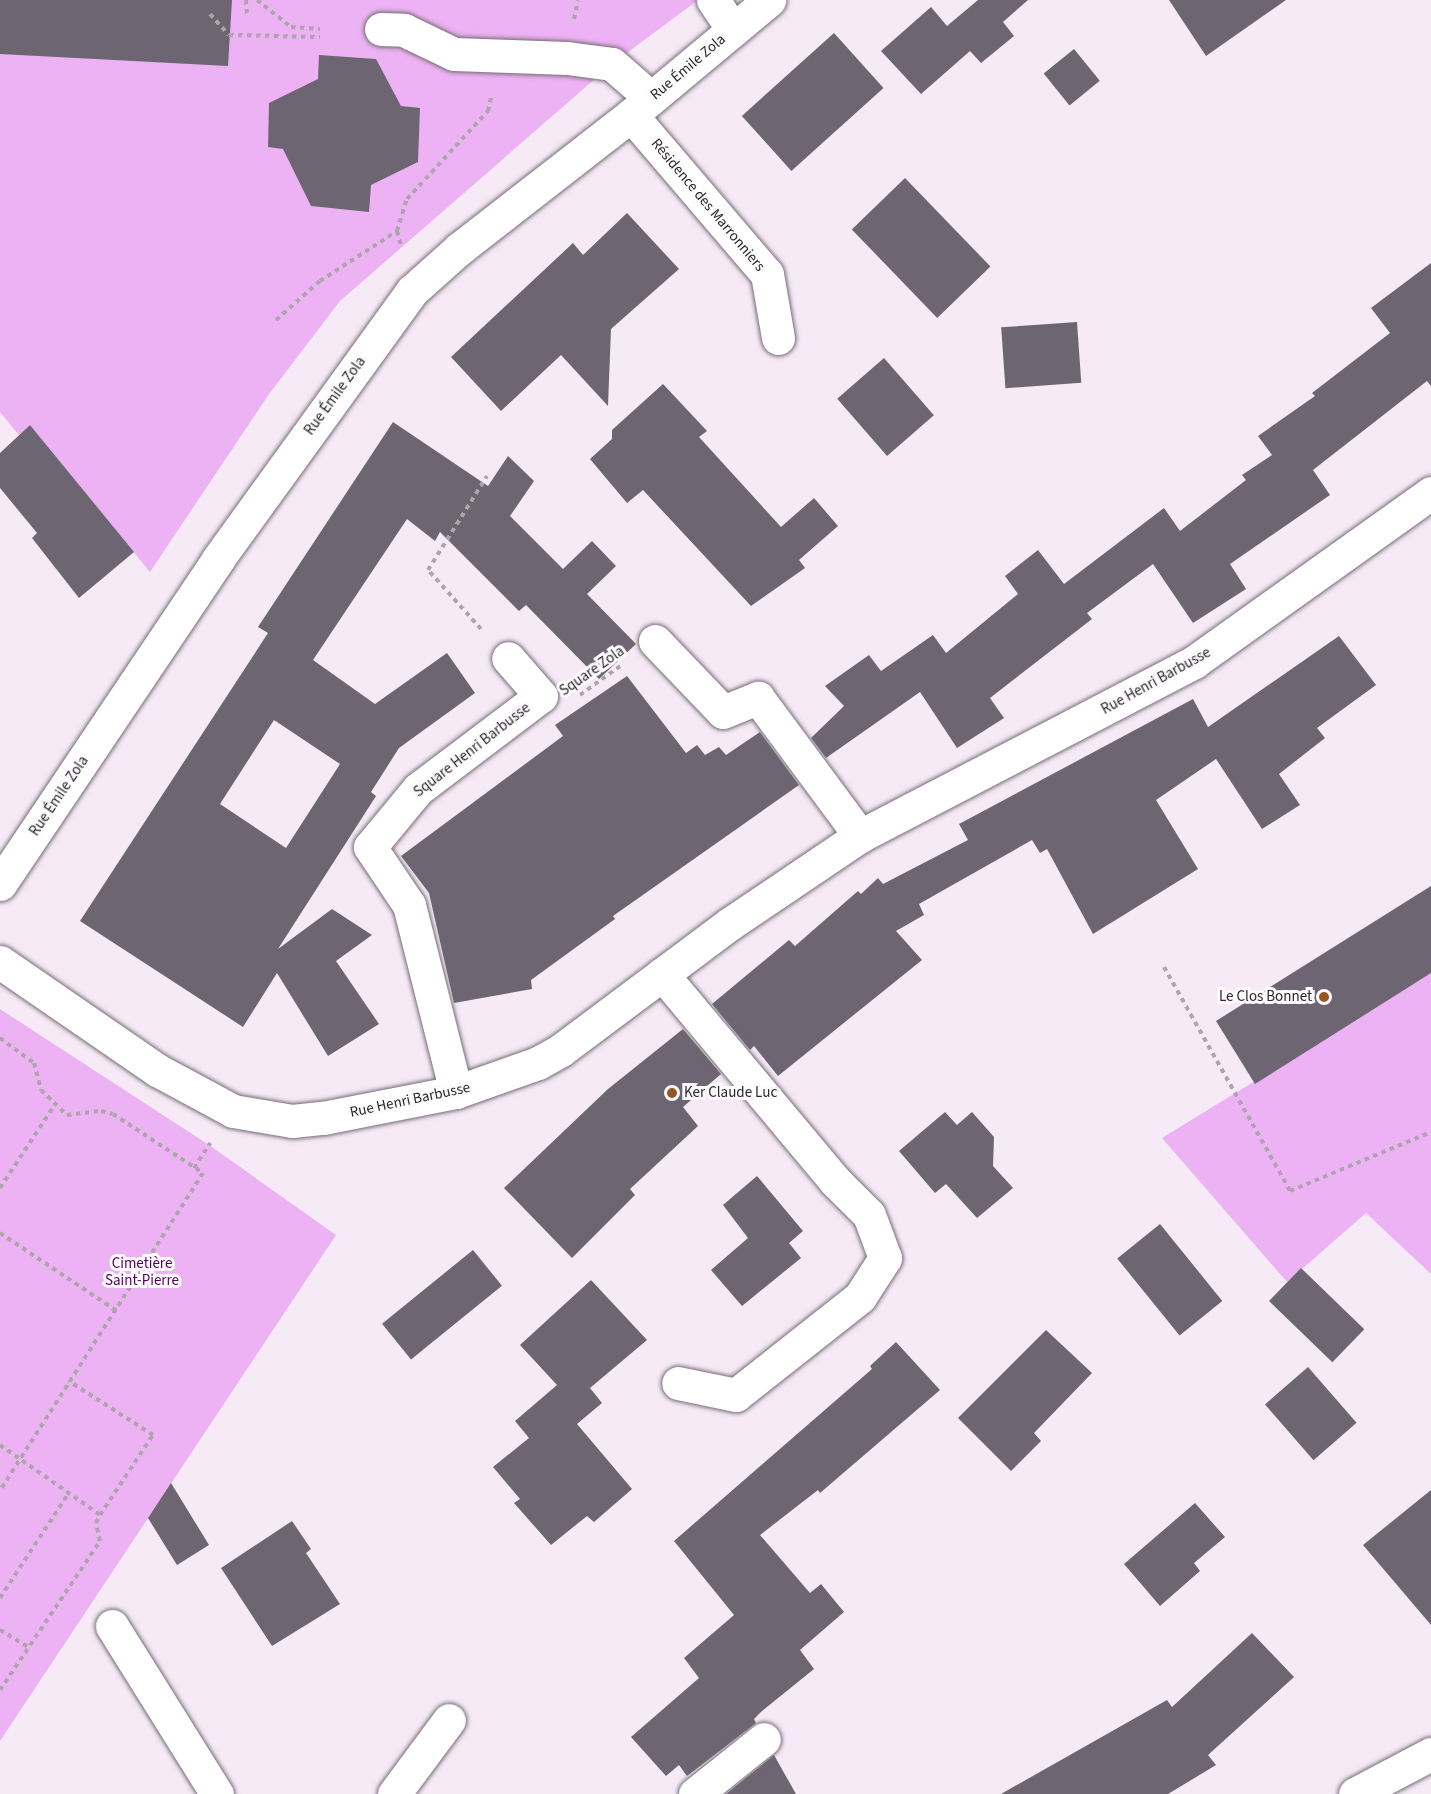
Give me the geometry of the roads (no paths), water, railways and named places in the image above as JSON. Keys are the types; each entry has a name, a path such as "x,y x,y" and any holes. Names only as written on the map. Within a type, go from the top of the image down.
{"street":[{"path":"713,0 734,30"},
{"name":"Rue Émile Zola","path":"0,884 218,559 412,291 459,249 641,106 769,0"},
{"name":"Résidence des Marronniers","path":"381,29 404,30 454,54 500,58 567,58 612,64 767,273 778,338"},
{"name":"Rue Henri Barbusse","path":"0,962 157,1070 233,1111 292,1121 456,1092 538,1063 860,836 1194,662 1431,494"},
{"path":"655,641 723,712 758,698 860,836"},
{"name":"Square Henri Barbusse","path":"456,1092 409,905 370,847 418,789 541,696 508,658"},
{"path":"662,974 835,1181 869,1215 885,1258 860,1297 736,1395 678,1383"},
{"path":"112,1626 217,1794"},
{"path":"394,1794 449,1720"},
{"path":"695,1794 764,1739"},
{"path":"1355,1794 1431,1754"}],"place":[{"name":"Le Clos Bonnet","path":"1324,997"},
{"name":"Ker Claude Luc","path":"672,1093"}],"park label":[{"name":"Cimetière Saint-Pierre","path":"142,1272"}]}
